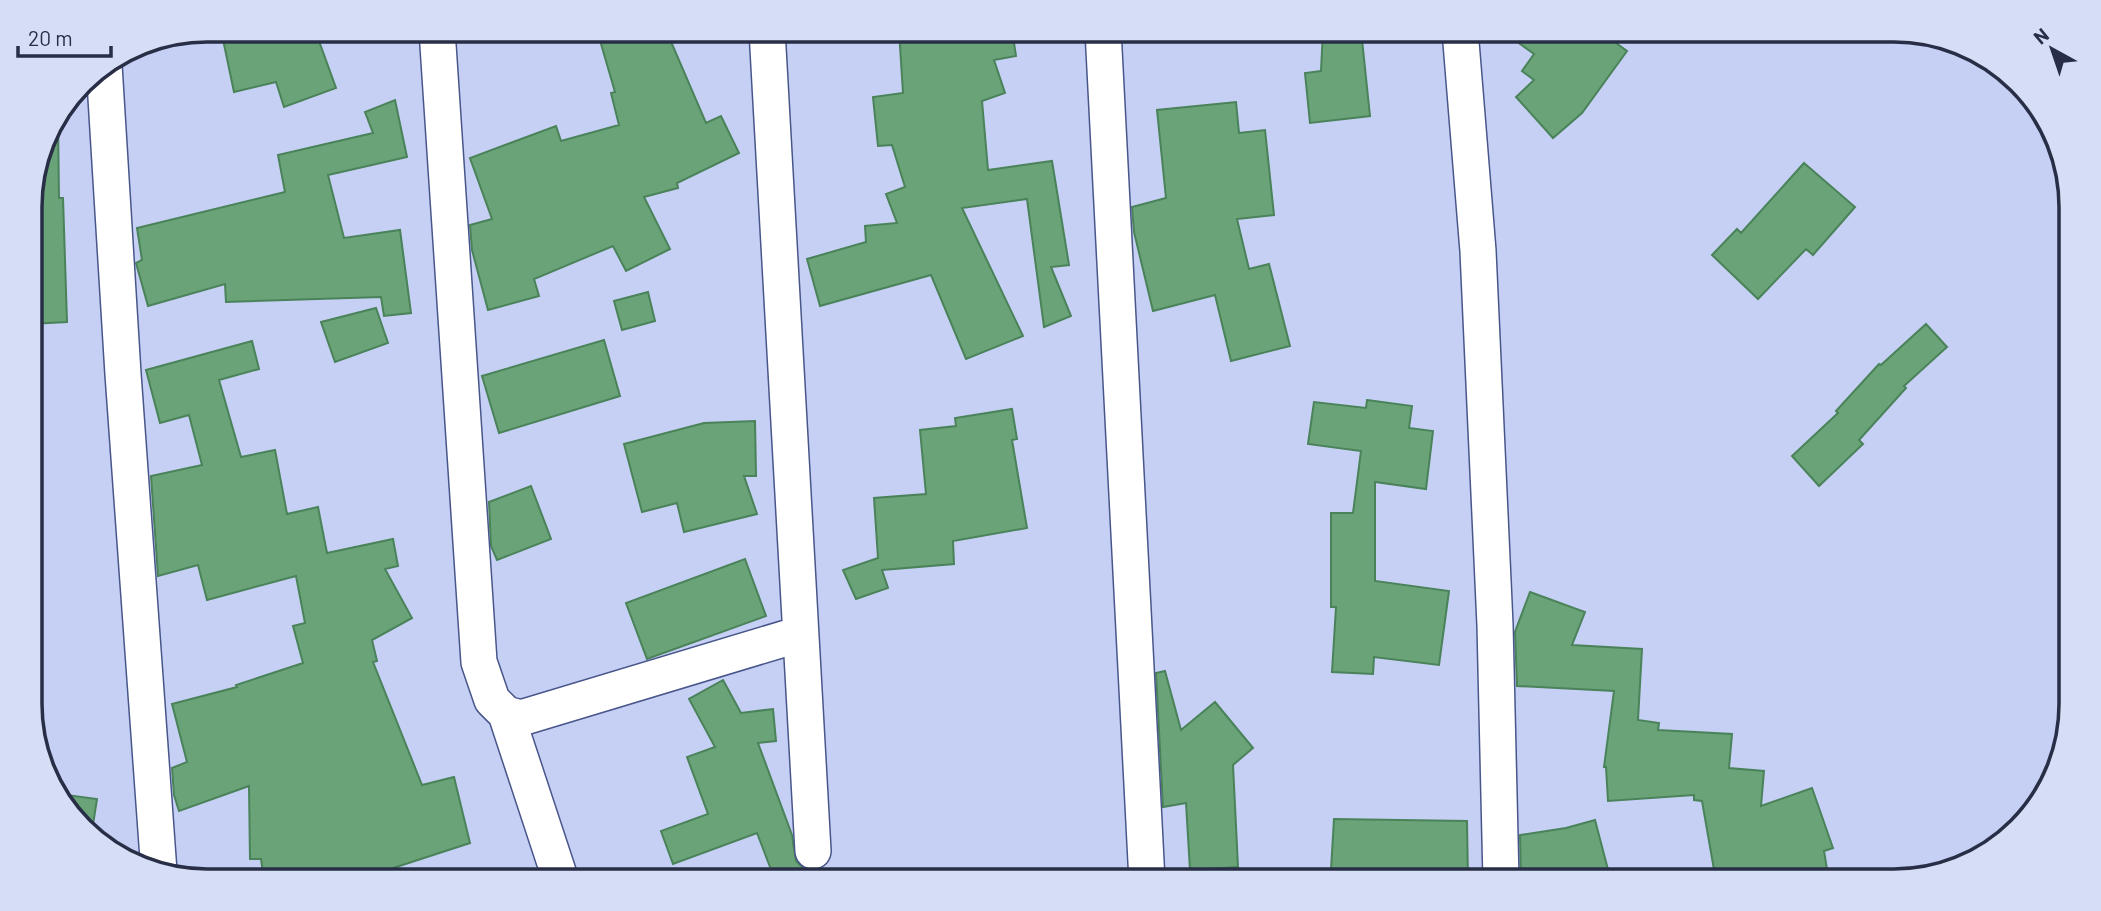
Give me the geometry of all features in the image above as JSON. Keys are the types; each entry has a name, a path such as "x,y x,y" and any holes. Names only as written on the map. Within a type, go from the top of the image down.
{"street":[{"path":"438,42 479,662 492,700 506,714 557,869"},
{"path":"768,42 813,851"},
{"path":"1104,42 1146,869"},
{"path":"1461,42 1479,265 1495,625 1501,869"},
{"path":"105,78 158,861"},
{"path":"506,714 522,718 800,634"}],"building":[{"path":"224,42 319,42 336,88 284,107 276,82 234,92"},
{"path":"600,42 671,42 706,123 721,116 739,153 677,183 678,188 644,197 670,249 626,271 613,246 534,279 539,296 488,310 472,250 470,225 492,219 470,158 556,126 561,141 619,125 611,93 615,92"},
{"path":"900,42 1014,42 1016,56 994,60 1005,93 982,101 988,170 1052,161 1069,265 1051,267 1071,316 1044,327 1027,199 962,208 1023,336 966,359 931,275 820,306 807,259 866,242 865,226 897,223 886,194 905,187 892,145 878,146 873,97 903,93"},
{"path":"1322,42 1362,42 1370,116 1310,123 1305,73 1321,71"},
{"path":"1518,42 1615,42 1627,51 1582,113 1553,138 1516,97 1534,80 1522,71 1534,54"},
{"path":"395,100 407,157 328,175 344,238 400,230 411,313 384,316 381,297 226,302 225,284 148,306 136,263 142,260 137,228 285,192 278,155 373,133 365,112"},
{"path":"1236,102 1239,133 1265,130 1274,215 1237,219 1249,269 1269,264 1290,346 1231,361 1215,295 1153,311 1134,232 1132,207 1166,198 1157,110"},
{"path":"58,136 59,198 63,198 67,322 42,323 42,197 48,165"},
{"path":"1804,163 1855,207 1813,255 1806,249 1758,299 1712,255 1737,229 1741,233"},
{"path":"648,292 655,321 622,330 614,301"},
{"path":"376,308 388,343 335,362 321,322"},
{"path":"1926,324 1947,347 1904,386 1906,388 1859,440 1863,444 1819,486 1792,456 1838,413 1836,411 1879,364"},
{"path":"604,340 620,396 499,433 482,376"},
{"path":"252,341 259,369 219,380 241,457 275,450 287,514 318,507 327,553 393,539 398,566 385,569 412,618 372,640 377,661 373,662 422,785 454,777 470,843 390,869 262,869 261,859 250,859 249,786 179,811 174,795 172,768 187,762 172,704 237,687 236,685 303,663 293,626 305,623 296,576 207,600 198,565 158,576 151,476 202,465 189,415 160,423 146,370"},
{"path":"1367,400 1412,406 1409,428 1433,431 1426,489 1375,482 1375,581 1449,591 1439,665 1374,657 1373,674 1332,672 1336,607 1331,607 1331,513 1353,513 1361,451 1308,444 1314,402 1366,408"},
{"path":"1012,409 1017,439 1012,440 1027,528 953,541 954,564 882,570 888,588 856,599 843,570 878,558 874,498 926,494 920,430 956,426 955,418"},
{"path":"755,421 756,476 744,476 757,514 684,532 677,503 642,512 624,444 704,423"},
{"path":"531,486 551,539 497,560 491,546 489,502"},
{"path":"745,559 766,616 647,659 626,603"},
{"path":"1530,592 1585,612 1572,645 1642,649 1638,720 1659,723 1658,730 1732,734 1729,768 1764,771 1761,806 1812,788 1833,848 1824,851 1827,869 1714,869 1702,801 1694,800 1694,795 1608,801 1604,767 1614,691 1517,686 1515,632"},
{"path":"1165,671 1181,730 1215,702 1253,748 1233,765 1238,867 1190,869 1186,803 1163,807 1156,673"},
{"path":"723,680 741,713 773,709 776,741 758,743 792,835 796,861 804,869 771,869 757,833 673,864 661,831 708,814 687,757 715,747 689,699"},
{"path":"70,795 97,799 93,824"},
{"path":"1334,819 1467,821 1468,869 1331,869"},
{"path":"1595,820 1608,869 1521,869 1520,835 1566,828"}]}
